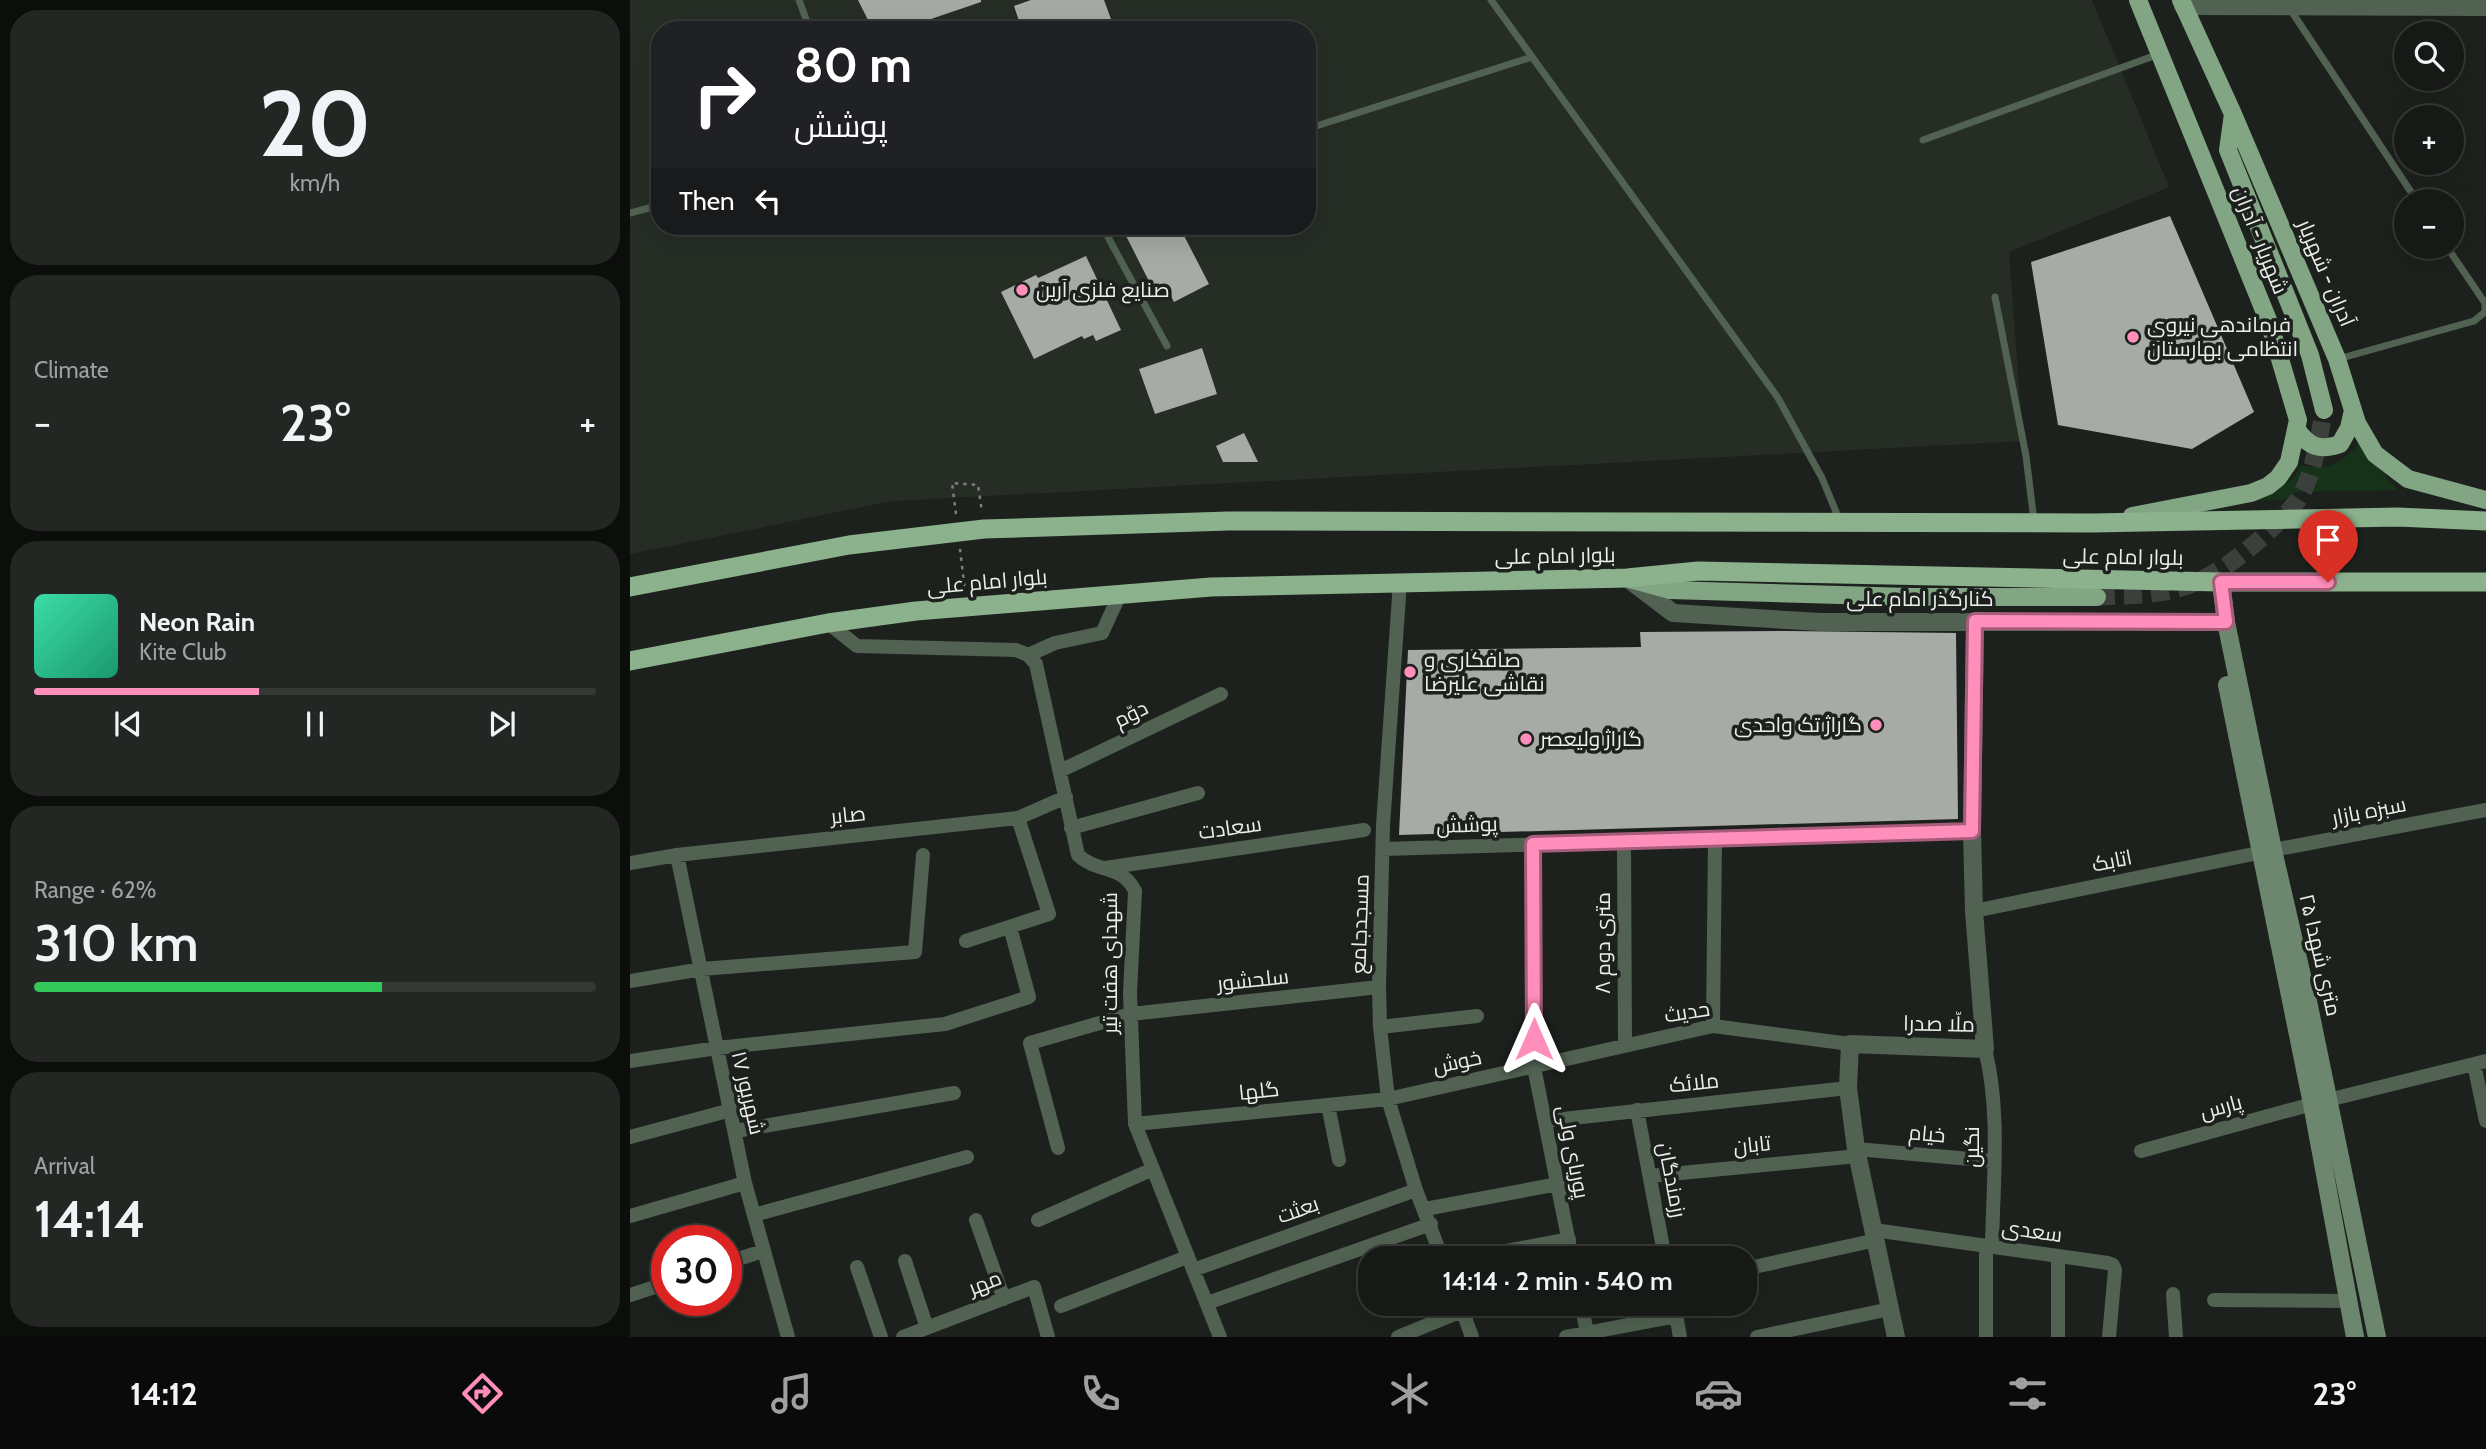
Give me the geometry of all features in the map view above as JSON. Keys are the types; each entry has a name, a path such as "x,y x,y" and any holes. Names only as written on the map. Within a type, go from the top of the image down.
{"highway":[{"name":"بلوار امام علی","path":"630,587 849,545 984,529 1228,521 2092,523 2398,517 2486,521"},
{"name":"بلوار امام علی","path":"630,661 828,623 916,611 1211,587 1627,578 1698,571 2216,582 2486,582"},
{"path":"630,649 698,647"}],"main road":[{"name":"شهریار - آدران","path":"2092,523 2251,494 2268,486 2278,478 2289,462 2298,420 2270,325 2138,0"},
{"name":"آدران - شهریار","path":"2182,3 2233,114 2337,359 2357,423 2375,454 2408,479 2486,500"},
{"path":"2233,114 2228,150 2310,355 2324,410"},
{"path":"2297,430 2311,446 2320,449 2340,444 2349,428 2353,410"},
{"path":"1627,578 1670,590 1911,597 2097,597"},
{"name":"۲۵ متری شهدا","path":"2216,582 2221,622 2266,852 2309,1006 2320,1102 2355,1337"},
{"name":"۲۵ متری شهدا","path":"2320,1102 2377,1337"},
{"path":"2349,1301 2370,1302"}],"street":[{"path":"2182,3 2288,6 2326,3 2442,3 2486,7"},
{"name":"کنارگذر امام علی","path":"1627,578 1673,613 1820,622 2221,622"},
{"name":"مسجدجامع","path":"1400,582 1383,849 1380,1027 1388,1099 1416,1190 1438,1246"},
{"path":"828,623 858,646 1016,650 1028,655 1055,643 1102,633 1120,594"},
{"name":"ملّا صدرا","path":"1850,1044 1984,1049 1974,911 1972,831 1975,621"},
{"name":"شهدای هفت تیر","path":"1028,655 1036,664 1078,855 1086,863 1129,879 1135,891 1131,1014 1135,1124 1220,1337"},
{"name":"دوّم","path":"1060,771 1221,694"},
{"path":"1071,828 1198,793"},
{"name":"صابر","path":"630,863 677,855 1018,818 1066,797"},
{"name":"سبزه بازار","path":"2266,852 2486,810"},
{"path":"966,941 1049,914 1018,818"},
{"name":"سعادت","path":"1103,868 1364,830"},
{"name":"پوشش","path":"1383,849 1972,831"},
{"path":"1713,1026 1715,839"},
{"name":"۸ متری دوم","path":"1623,842 1625,1045"},
{"name":"پوریای ولی","path":"1533,844 1534,1067 1570,1246"},
{"name":"اتابک","path":"1974,911 2266,852"},
{"name":"۱۷ شهریور","path":"677,855 745,1184 788,1337"},
{"path":"630,981 702,969 915,952 923,855"},
{"path":"630,1061 717,1048 945,1024 1030,997 1010,927"},
{"name":"سلحشور","path":"1058,1147 1030,1043 1131,1014 1379,987"},
{"path":"1380,1027 1477,1016"},
{"name":"حدیث","path":"1534,1067 1713,1026 1850,1044"},
{"path":"1850,1044 1848,1088 1857,1153 1896,1337"},
{"name":"نگین","path":"1984,1049 1990,1070 1993,1161 1986,1337"},
{"path":"2480,1062 2486,1121"},
{"name":"پارس","path":"2141,1151 2480,1062"},
{"name":"خوش","path":"1388,1099 1534,1067"},
{"name":"ملائک","path":"1545,1121 1848,1088"},
{"path":"736,1131 954,1093"},
{"name":"گلها","path":"1135,1124 1388,1099"},
{"path":"1328,1105 1339,1160"},
{"path":"630,1137 731,1110"},
{"name":"رزمندگان","path":"1637,1110 1663,1246"},
{"name":"خیام","path":"1857,1153 1993,1161"},
{"name":"تابان","path":"1650,1177 1857,1153"},
{"path":"754,1215 967,1157"},
{"path":"1038,1220 1153,1168"},
{"path":"630,1216 745,1184"},
{"path":"1425,1209 1558,1184"},
{"name":"بعثت","path":"1060,1306 1416,1190"},
{"path":"976,1220 1004,1298"},
{"path":"1207,1303 1431,1224"},
{"path":"1757,1266 1875,1235"},
{"name":"سعدی","path":"1875,1235 1989,1246 2113,1265 2115,1270 2109,1337"},
{"path":"1533,1246 1569,1239"},
{"path":"742,1258 763,1251"},
{"path":"2058,1255 2058,1336"},
{"path":"905,1261 927,1328"},
{"path":"857,1266 881,1337"},
{"name":"مهر","path":"903,1337 1034,1287 1048,1337"},
{"path":"630,1295 651,1288"},
{"path":"2173,1294 2176,1337"},
{"path":"2214,1300 2349,1301"},
{"path":"1757,1337 1890,1308"},
{"path":"1398,1337 1442,1316"},
{"path":"1464,1316 1472,1337"},
{"path":"1584,1316 1588,1335"},
{"path":"1566,1337 1588,1335 1654,1316"},
{"path":"1676,1316 1680,1337"}],"lane":[{"path":"799,0 807,21"},
{"path":"1491,0 1777,398 1822,478 1840,523"},
{"path":"2288,6 2409,189"},
{"path":"1923,140 2160,53"},
{"path":"1316,126 1532,57"},
{"path":"630,214 651,208"},
{"path":"1107,235 1167,346"},
{"path":"2337,359 2474,321 2485,312 2485,303 2455,259"},
{"path":"1995,297 2026,456 2034,522"}],"path":[{"path":"957,523 953,483 978,485 984,529"},
{"path":"960,549 966,602"}],"shaded area":[{"path":"630,0 2092,0 2169,187 2009,252 2023,441 892,501 630,554"}],"green space":[{"path":"2360,443 2397,490 2296,492 2283,500 2247,501 2292,480 2301,465 2320,467 2334,464"}],"building":[{"path":"858,0 981,0 931,19 932,21 868,21"},
{"path":"1031,0 1104,0 1112,21 1019,21 1014,6"},
{"name":"فرماندهی نیروی انتظامی بهارستان","path":"2170,216 2254,412 2192,449 2058,425 2031,262"},
{"path":"1126,235 1184,235 1209,284 1174,302 1166,287 1155,293"},
{"path":"1086,256 1121,330 1096,341 1093,335 1084,339 1082,336 1034,359 1001,292"},
{"path":"1202,348 1217,394 1155,414 1139,369"},
{"path":"1244,433 1258,462 1223,462 1216,446"},
{"path":"1640,632 1956,633 1958,819 1399,835 1408,650 1641,647"}],"tunnel":[{"path":"2097,597 2162,592 2194,583 2223,568 2250,548 2286,514 2302,493 2313,463 2324,410"}],"place":[{"name":"صنایع فلزی آرین","path":"1022,290"},
{"name":"فرماندهی نیروی انتظامی بهارستان","path":"2133,337"},
{"name":"صافکاری و نقاشی عليرضا","path":"1410,672"},
{"name":"گاراژ تک واحدی","path":"1876,725"},
{"name":"گاراژ ولیعصر","path":"1526,739"}],"route":[{"path":"1534,1039 1533,844 1972,831 1975,621 2226,622 2221,582 2328,582"}]}
